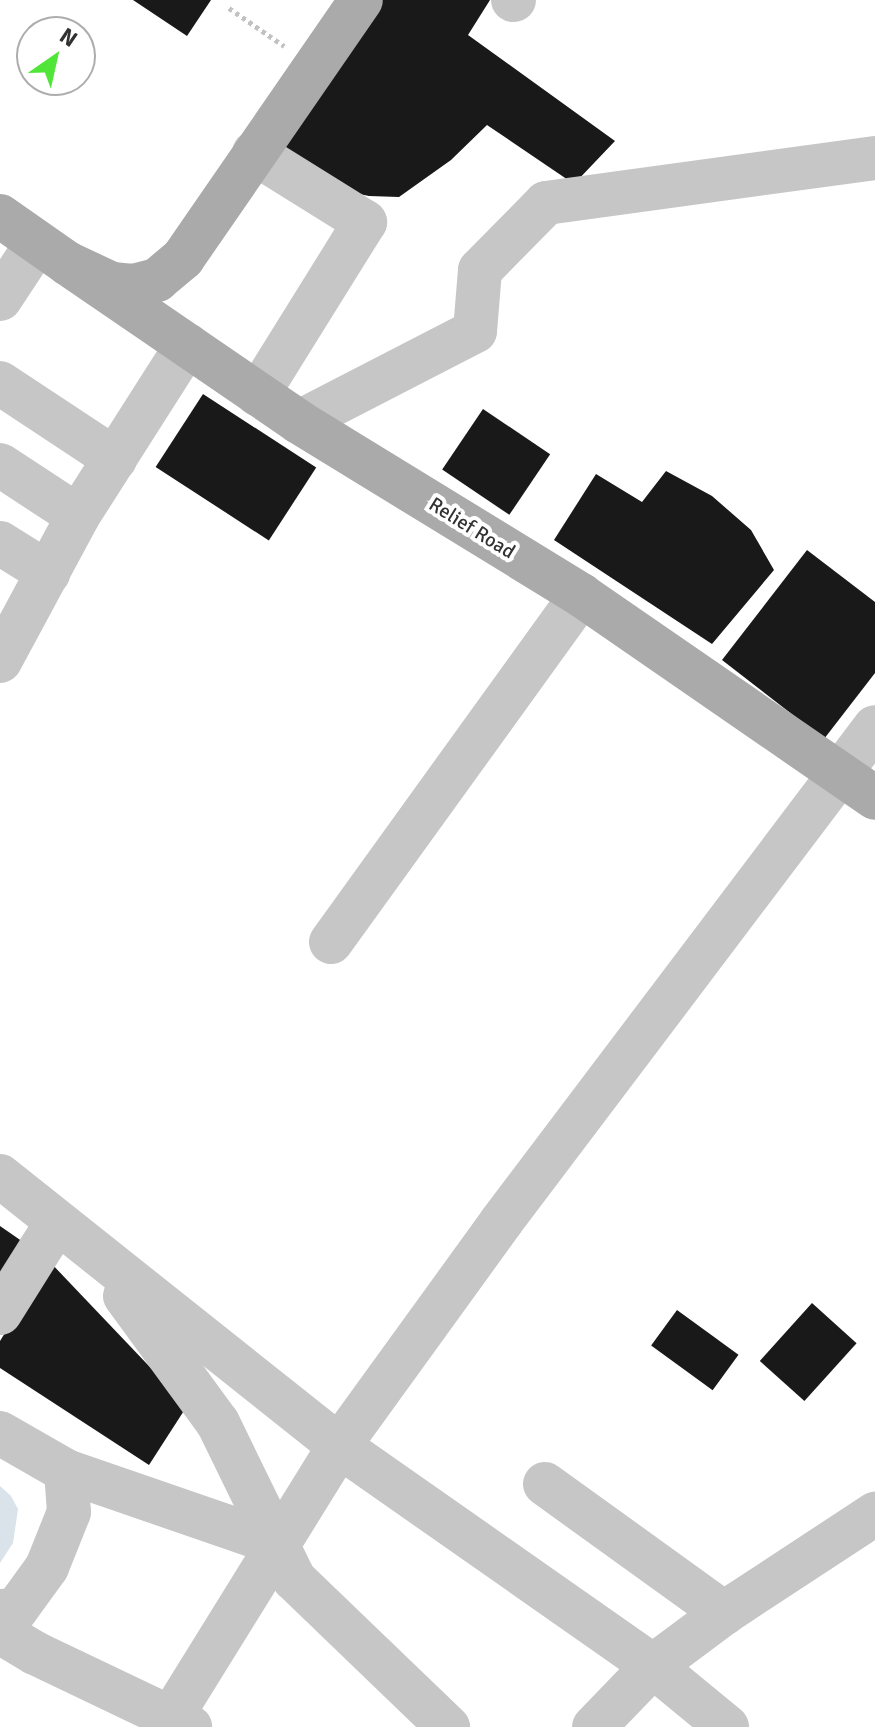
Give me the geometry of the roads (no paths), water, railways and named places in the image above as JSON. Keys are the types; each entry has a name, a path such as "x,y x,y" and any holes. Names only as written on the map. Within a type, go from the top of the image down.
{"main road":[{"path":"0,216 35,244 112,284 133,286 157,280 183,258 329,36 361,0"},
{"name":"Relief Road","path":"35,244 299,422 581,595 875,798"},
{"path":"183,258 187,345"}],"street":[{"path":"254,153 365,222 258,394"},
{"path":"299,422 475,331 480,270 546,203 875,158"},
{"path":"0,299 35,244"},
{"path":"5,638 187,345"},
{"path":"0,383 115,459"},
{"path":"0,465 78,516"},
{"path":"0,543 48,573"},
{"path":"331,942 581,595"},
{"path":"0,1632 175,1724 278,1544 339,1446 501,1222 875,727"},
{"path":"0,1176 339,1446 653,1666 727,1727"},
{"path":"0,1313 57,1222"},
{"path":"93,1251 218,1423 294,1579 448,1727"},
{"path":"0,1433 66,1471 278,1544"},
{"path":"0,1611 16,1610 47,1567 69,1512 66,1471"},
{"path":"545,1484 724,1613"},
{"path":"594,1727 653,1666 724,1613 875,1514"}]}
